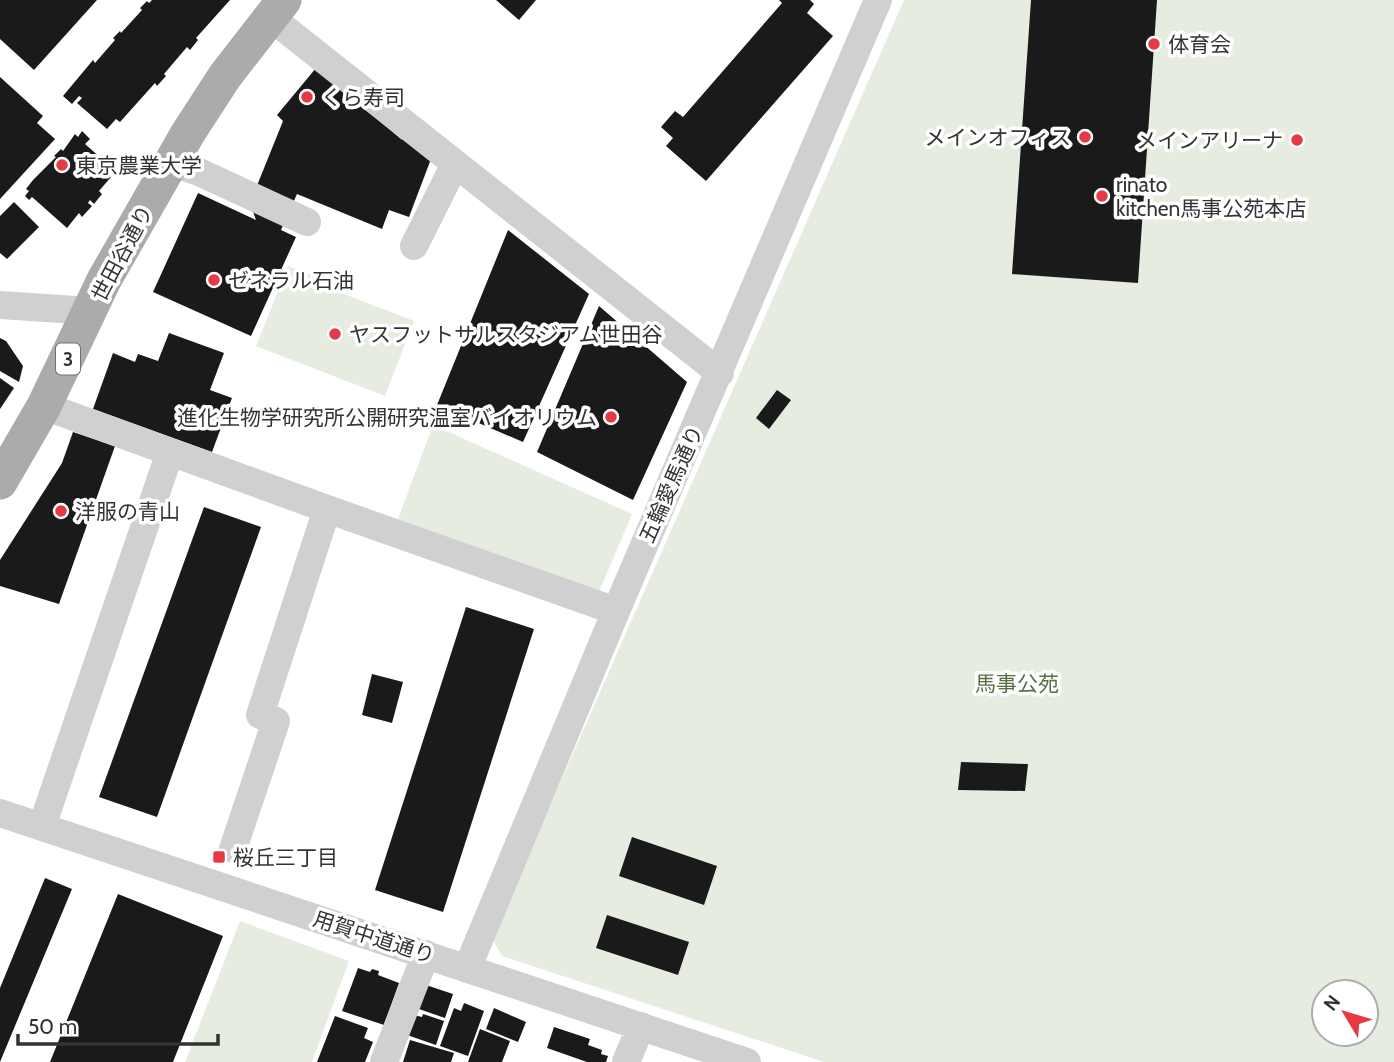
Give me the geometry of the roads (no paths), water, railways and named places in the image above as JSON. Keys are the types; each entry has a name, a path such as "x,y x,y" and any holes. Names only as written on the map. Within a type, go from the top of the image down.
{"main road":[{"name":"世田谷通り","path":"0,482 44,406 104,280 171,163 225,76 277,8"}],"street":[{"name":"五輪愛馬通り","path":"467,969 616,611 878,0"},
{"path":"277,8 455,164 720,373"},
{"path":"171,163 199,172 307,222"},
{"path":"414,246 455,164"},
{"path":"0,305 91,311"},
{"path":"44,406 616,611"},
{"path":"42,827 170,452"},
{"path":"233,849 276,721 260,715 327,509"},
{"name":"用賀中道通り","path":"0,813 747,1062"},
{"path":"384,1062 426,954"},
{"path":"626,1062 640,1026"}],"place":[{"name":"体育会","path":"1154,44"},
{"name":"くら寿司","path":"307,97"},
{"name":"メインオフィス","path":"1085,137"},
{"name":"メインアリーナ","path":"1297,140"},
{"name":"東京農業大学","path":"62,165"},
{"name":"rinato kitchen馬事公苑本店","path":"1102,196"},
{"name":"ゼネラル石油","path":"214,280"},
{"name":"ヤスフットサルスタジアム世田谷","path":"335,334"},
{"name":"進化生物学研究所公開研究温室バイオリウム","path":"611,417"},
{"name":"洋服の青山","path":"61,511"},
{"name":"桜丘三丁目","path":"219,857"}],"park label":[{"name":"馬事公苑","path":"1017,683"}]}
